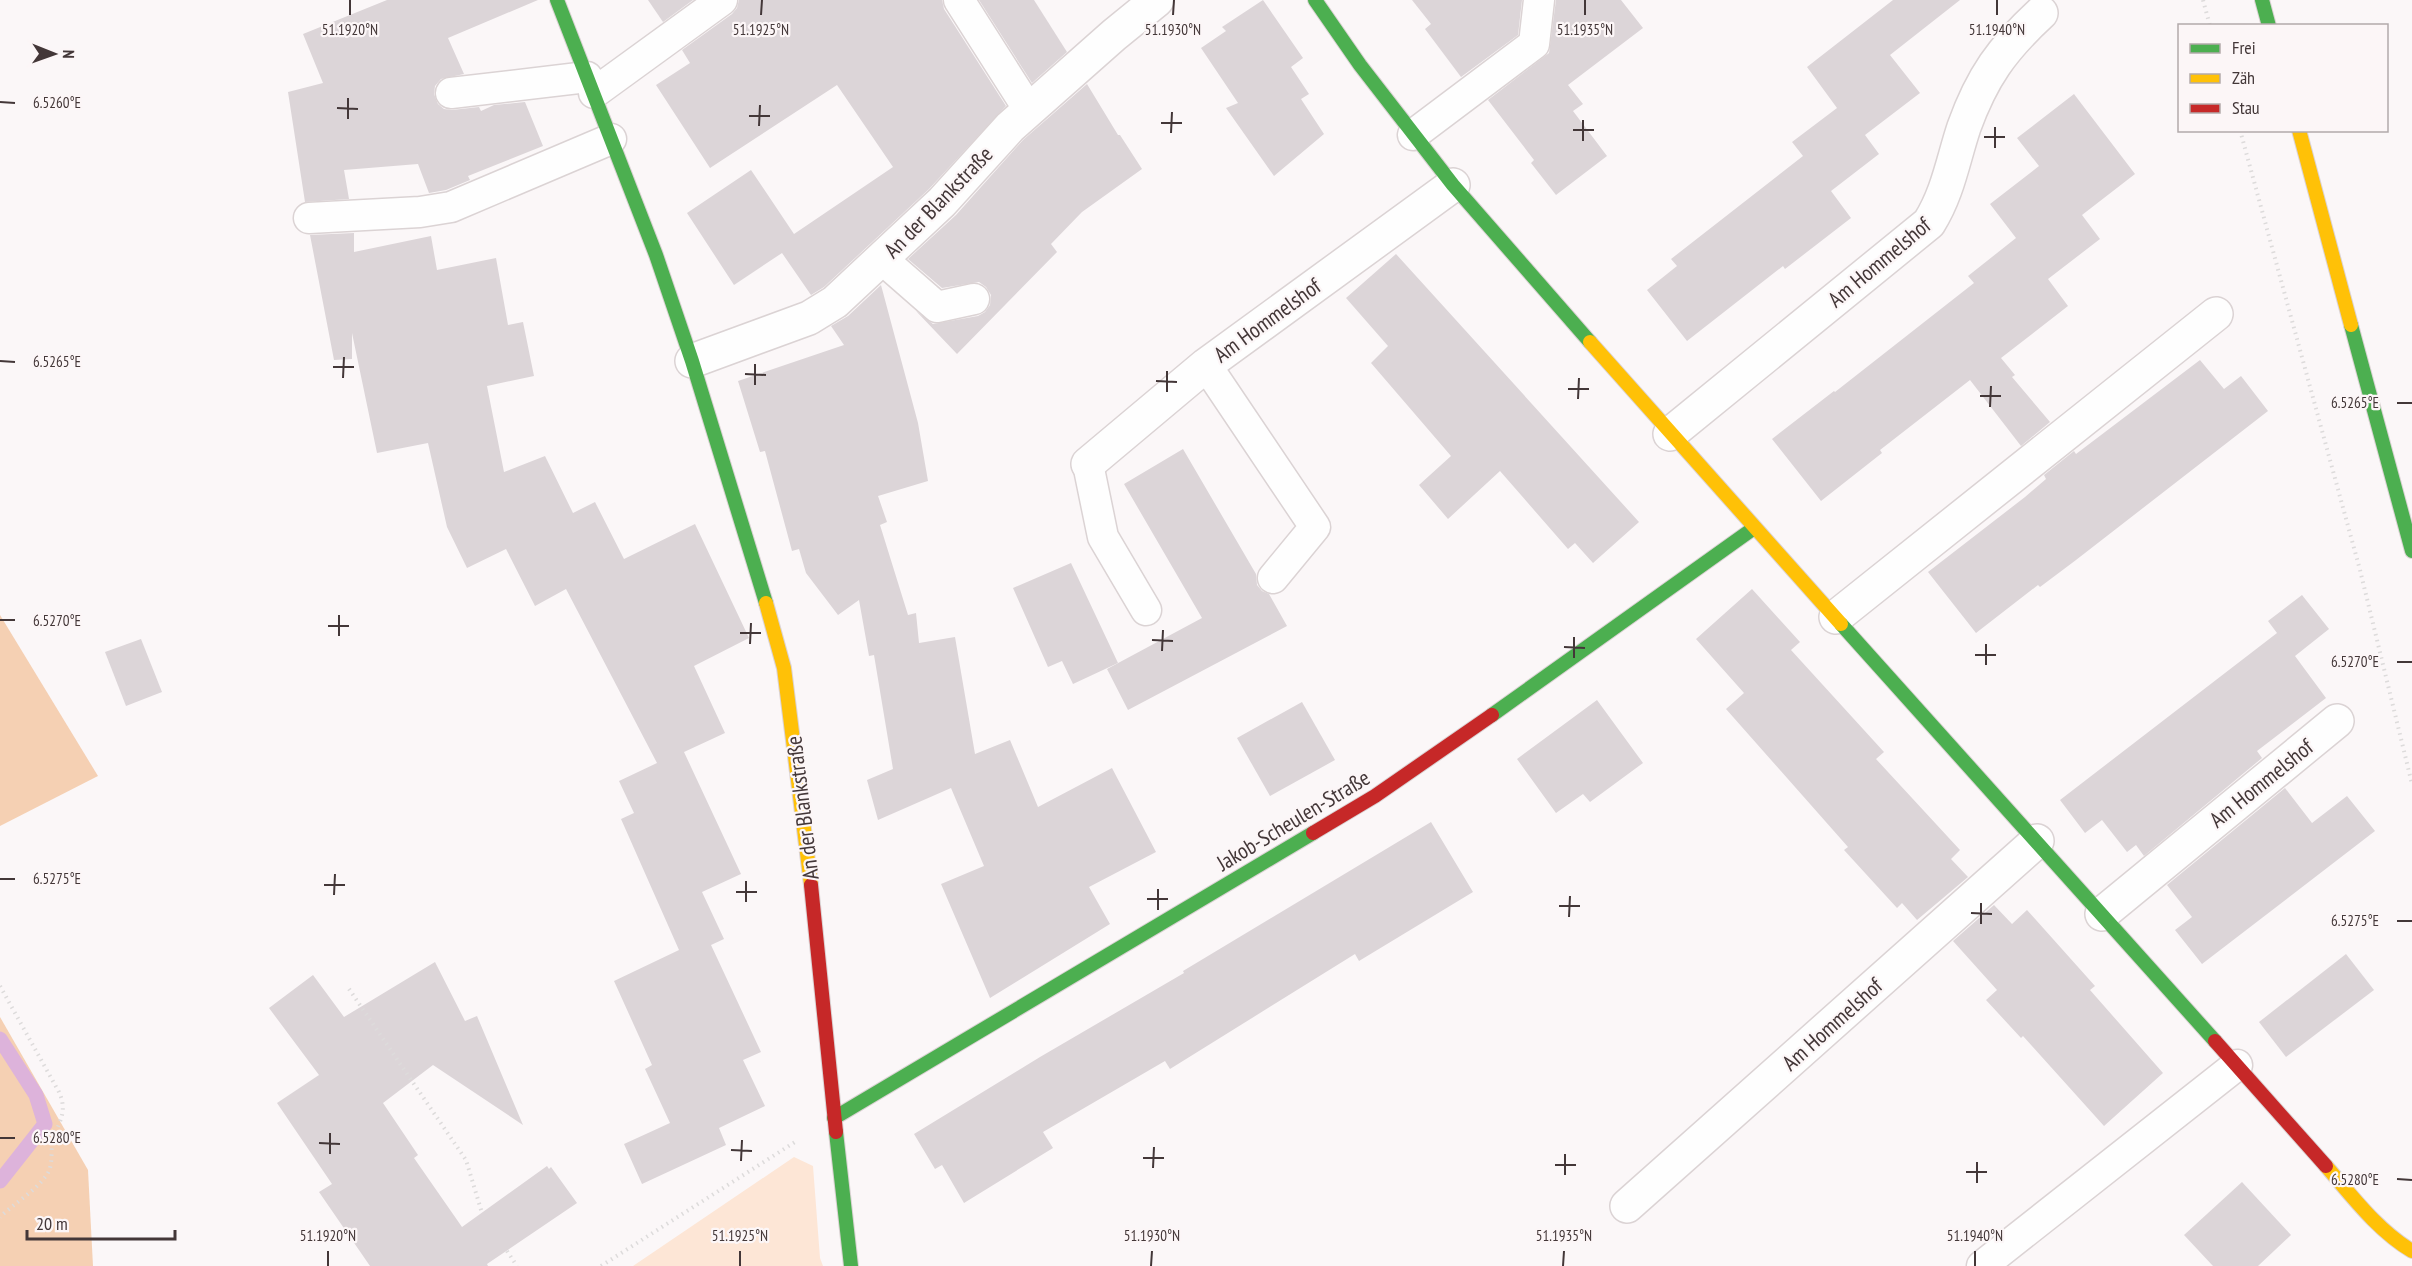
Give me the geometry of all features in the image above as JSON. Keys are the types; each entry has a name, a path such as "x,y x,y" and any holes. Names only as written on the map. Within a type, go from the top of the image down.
{"street":[{"name":"An der Blankstraße","path":"557,0 656,255 692,362 784,668 814,912 851,1266"},
{"name":"An der Blankstraße","path":"692,362 794,324 836,302 942,202 1010,127 1157,0"},
{"path":"1315,0 1413,135 1453,185 1670,434 2372,1218 2397,1242 2412,1251"},
{"path":"2262,0 2268,24"},
{"name":"Am Hommelshof","path":"1670,434 1929,223 1944,195 1964,129 1986,79 2012,40 2042,13"},
{"path":"2300,132 2412,551"},
{"name":"Am Hommelshof","path":"1088,464 1206,365 1453,185"},
{"path":"1836,617 2216,314"},
{"name":"Jakob-Scheulen-Straße","path":"834,1118 1376,796 1754,528"},
{"name":"Am Hommelshof","path":"2102,914 2337,721"},
{"name":"Am Hommelshof","path":"1627,1206 2037,842"}],"lane":[{"path":"451,93 591,85 723,0"},
{"path":"959,0 1029,110"},
{"path":"1413,135 1534,44 1539,0"},
{"path":"309,218 420,212 451,207 611,139"},
{"path":"882,259 937,307 974,299"},
{"path":"1206,365 1315,526 1273,578"},
{"path":"1088,464 1103,537 1146,610"},
{"path":"1982,1266 2237,1065"}],"path":[{"path":"2203,0 2209,24"},
{"path":"2241,132 2360,570 2412,784"},
{"path":"0,986 59,1092 64,1106 63,1119 53,1138 47,1174 0,1217"},
{"path":"349,989 465,1160 482,1213"},
{"path":"601,1266 834,1118"},
{"path":"507,1251 517,1266"}],"shaded area":[{"path":"0,615 98,776 0,826"},
{"path":"0,1017 88,1170 93,1266 0,1266"},
{"path":"794,1157 813,1166 820,1258 823,1266 633,1266"}],"building":[{"path":"387,0 538,0 448,38 464,74 441,79 435,86 434,94 438,104 444,109 452,110 479,107 481,111 494,105 525,102 543,146 468,176 470,180 446,190 429,193 418,164 344,170 349,199 305,202 288,92 323,83 303,34"},
{"path":"648,0 693,0 663,22"},
{"path":"739,0 942,0 944,9 1006,106 929,189 824,287 811,295 782,253 734,285 687,213 751,170 794,234 893,167 837,85 710,168 656,85 690,63 682,50 732,14"},
{"path":"979,0 1034,0 1067,52 1032,83"},
{"path":"1263,0 1303,58 1291,67 1309,94 1301,99 1324,134 1274,176 1226,108 1238,103 1201,48 1226,31 1222,27"},
{"path":"1412,0 1522,0 1518,35 1461,77 1425,29 1431,24"},
{"path":"1556,0 1621,0 1643,28 1568,85 1583,104 1573,111 1607,156 1556,195 1531,163 1534,160 1488,100 1549,53"},
{"path":"1893,0 1960,0 1890,55 1920,93 1865,135 1879,154 1831,191 1851,218 1785,269 1783,266 1687,341 1647,290 1677,266 1671,259 1803,156 1792,142 1837,108 1807,67"},
{"path":"1087,84 1142,169 1082,212 1051,244 1057,252 957,354 916,311 933,324 978,316 990,305 991,295 979,282 942,288 908,259 956,215 1023,140"},
{"path":"2074,94 2135,174 2082,215 2100,239 2048,279 2068,306 2001,358 2015,375 2012,377 2050,422 2021,446 1970,380 1880,450 1882,453 1821,501 1772,439 1974,283 1968,276 2016,238 1990,204 2039,166 2017,138"},
{"path":"354,233 354,252 431,236 437,270 496,258 508,325 523,322 534,376 487,386 504,472 545,456 573,513 595,502 624,559 695,524 749,638 694,666 725,733 684,752 741,874 702,892 724,939 711,945 761,1052 743,1060 765,1106 719,1128 726,1145 642,1184 624,1144 670,1123 645,1069 652,1065 614,981 679,950 621,819 634,813 619,781 657,763 566,589 535,606 506,549 467,568 447,527 428,443 377,453 352,333 352,359 334,360 310,235"},
{"path":"1396,254 1639,522 1593,563 1575,543 1568,549 1500,471 1448,519 1419,485 1451,456 1371,363 1388,346 1346,298"},
{"path":"881,285 918,423 928,481 878,496 887,522 880,525 908,615 916,613 919,643 955,637 975,754 1010,740 1038,807 1112,768 1156,852 1089,887 1110,924 990,998 941,884 984,866 951,788 878,820 867,780 893,769 874,655 869,656 859,600 838,615 806,573 799,549 792,551 765,451 760,452 738,381 844,345 831,326 848,316"},
{"path":"2200,360 2224,389 2241,376 2268,411 2076,560 2040,587 2038,585 1976,633 1928,572 2025,497 2046,479 2044,475 2074,451 2076,454"},
{"path":"1183,449 1256,574 1257,585 1269,594 1287,626 1128,710 1107,669 1202,618 1124,484"},
{"path":"1071,563 1118,663 1073,684 1062,661 1048,667 1013,588"},
{"path":"1752,589 1800,642 1791,650 1884,752 1876,759 1960,850 1951,859 1968,877 1917,920 1902,903 1897,908 1844,850 1848,847 1726,709 1744,693 1696,639"},
{"path":"2302,595 2329,629 2295,656 2326,698 2257,751 2262,758 2144,856 2136,845 2127,852 2102,820 2085,833 2060,800 2277,633 2268,621"},
{"path":"141,639 162,692 126,706 105,652"},
{"path":"1597,700 1643,763 1590,802 1583,794 1556,813 1517,759"},
{"path":"1302,702 1335,760 1270,796 1237,738"},
{"path":"2285,788 2312,823 2347,796 2375,831 2202,964 2175,930 2192,917 2167,885"},
{"path":"1431,822 1473,892 1359,961 1355,954 1170,1069 1165,1061 1043,1132 1053,1148 964,1203 942,1165 935,1169 914,1134"},
{"path":"1994,905 2012,924 2027,910 2095,986 2090,990 2163,1073 2104,1126 2023,1036 2021,1038 1986,1000 1997,990 1953,941"},
{"path":"2346,954 2374,990 2286,1057 2259,1022"},
{"path":"435,962 465,1021 477,1016 523,1125 433,1065 383,1103 418,1155 414,1158 462,1227 547,1166 549,1169 551,1167 577,1203 487,1264 488,1266 370,1266 319,1192 332,1184 277,1103 319,1075 269,1008 313,975 344,1017"},
{"path":"2242,1182 2291,1235 2258,1266 2213,1266 2184,1235"}],"waterway":[{"path":"0,1039 36,1095 45,1124 0,1181"}],"traffic: fast":[{"path":"557,0 656,255 692,361 766,603"},
{"path":"1315,0 1360,65 1453,185 1590,342"},
{"path":"2262,0 2268,24"},
{"path":"2351,325 2412,551"},
{"path":"1492,715 1754,528"},
{"path":"1841,624 2215,1041"},
{"path":"834,1118 1313,833"},
{"path":"836,1132 851,1266"}],"traffic: slow":[{"path":"2300,132 2351,325"},
{"path":"1590,342 1841,624"},
{"path":"766,603 784,668 811,885"},
{"path":"2326,1166 2376,1223 2412,1251"}],"traffic: jam":[{"path":"1313,833 1375,796 1492,715"},
{"path":"811,885 836,1132"},
{"path":"2215,1041 2326,1166"}]}
